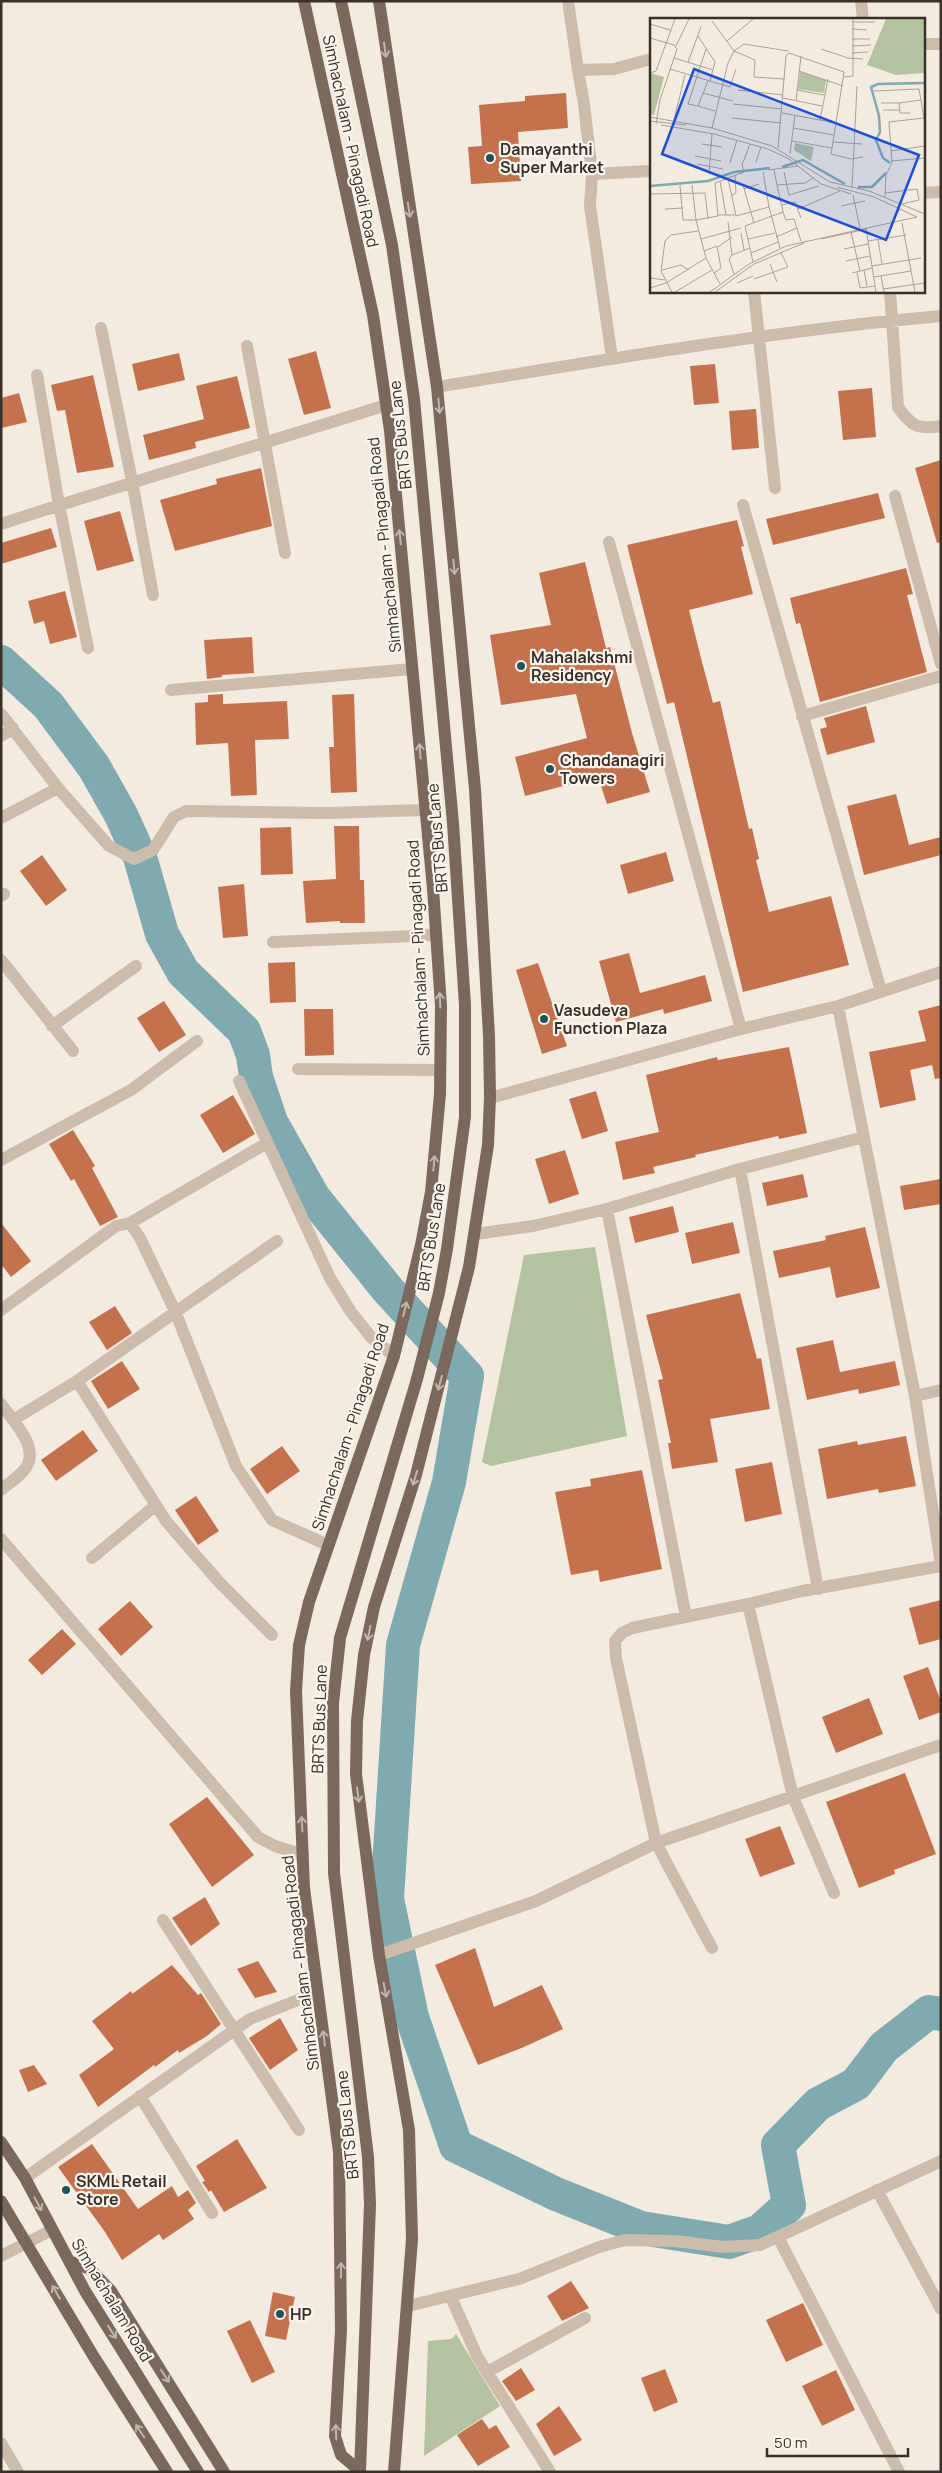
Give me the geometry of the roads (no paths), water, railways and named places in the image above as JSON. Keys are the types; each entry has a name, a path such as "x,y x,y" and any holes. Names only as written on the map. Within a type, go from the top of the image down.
{"main road":[{"name":"Simhachalam - Pinagadi Road","path":"304,1 372,315 386,405 426,810 441,1006 440,1094 431,1192 421,1245 394,1356 310,1602 299,1645 296,1692 304,1888 339,2152 341,2330 335,2436 341,2455 360,2471"},
{"name":"BRTS Bus Lane","path":"341,1 392,245 414,399 462,934 465,1005 465,1117 449,1239 439,1293 417,1379 340,1638 333,1703 334,1873 368,2157 370,2204 360,2471"},
{"path":"379,1 437,387 475,789 489,1036 490,1098 488,1145 475,1234 453,1336 416,1475 374,1607 364,1655 357,1721 356,1774 380,1955 409,2130 412,2239 394,2472"},
{"name":"Simhachalam Road","path":"1,2142 25,2178 69,2261 198,2472"},
{"path":"1,2201 94,2358 167,2472"},
{"path":"69,2261 90,2269 111,2291 224,2472"}],"street":[{"path":"568,1 584,104 592,174 590,206 612,358"},
{"path":"860,1 864,18"},
{"path":"924,44 941,44"},
{"path":"578,70 614,69 650,59"},
{"path":"592,174 650,171"},
{"path":"924,193 941,192"},
{"path":"754,292 775,488"},
{"path":"890,292 898,407 907,421 924,429 941,426"},
{"path":"437,387 612,358 893,320 941,316"},
{"path":"101,328 153,595"},
{"path":"248,346 285,553"},
{"path":"37,375 59,505 88,648"},
{"path":"1,524 132,480 266,443 386,405"},
{"path":"895,496 941,664"},
{"path":"743,505 881,991"},
{"path":"609,542 741,1029"},
{"path":"171,690 412,669"},
{"path":"802,716 941,676"},
{"path":"1,714 58,788 109,846 134,859 153,850 174,817 186,811 326,813 426,810"},
{"path":"1,736 13,728"},
{"path":"1,818 58,788"},
{"path":"273,942 436,935"},
{"path":"1,960 73,1052"},
{"path":"52,1026 136,966"},
{"path":"490,1098 741,1029 838,1006 941,972"},
{"path":"712,1948 656,1843 616,1658 615,1641 622,1633 632,1628 941,1565 915,1396 838,1006"},
{"path":"1,1160 131,1090 197,1041"},
{"path":"298,1069 440,1070"},
{"path":"239,1081 330,1278 351,1312 371,1337 394,1356"},
{"path":"475,1234 533,1226 607,1209 740,1169 864,1137"},
{"path":"1,1310 116,1226 130,1223 267,1143"},
{"path":"740,1169 818,1589"},
{"path":"607,1209 686,1617"},
{"path":"130,1223 140,1238 175,1311 236,1466 249,1488 272,1520 328,1545"},
{"path":"13,1420 77,1381 277,1241"},
{"path":"77,1381 166,1521 219,1582 272,1635"},
{"path":"915,1396 941,1390"},
{"path":"1,1404 24,1436 29,1448 29,1462 24,1470 1,1490"},
{"path":"92,1558 156,1505"},
{"path":"1,1539 258,1838 303,1855"},
{"path":"748,1604 793,1797 834,1893"},
{"path":"380,1955 536,1901 656,1843 941,1745"},
{"path":"163,1920 299,2130"},
{"path":"25,2178 250,2019 318,1992"},
{"path":"140,2096 212,2213"},
{"path":"408,2306 451,2297 518,2279 598,2247 625,2240 745,2248 760,2245 941,2161"},
{"path":"877,2190 941,2309"},
{"path":"1,2256 26,2241 52,2230"},
{"path":"778,2237 899,2472"},
{"path":"451,2297 477,2356 550,2472"},
{"path":"488,2372 585,2318"},
{"path":"1,2443 18,2472"}],"waterway":[{"path":"1,662 48,705 94,767 121,815 140,857 162,934 183,972 244,1031 253,1055 256,1077 271,1122 314,1198 388,1290 467,1376 449,1482 403,1645 387,1899 412,2017 456,2146 556,2194 641,2228 729,2242 760,2231 789,2205 778,2145 818,2104 856,2084 884,2047 929,2012 941,2014"}],"place":[{"name":"Damayanthi Super Market","path":"490,158"},
{"name":"Mahalakshmi Residency","path":"521,666"},
{"name":"Chandanagiri Towers","path":"550,769"},
{"name":"Vasudeva Function Plaza","path":"544,1019"},
{"name":"SKML Retail Store","path":"66,2190"},
{"name":"HP","path":"280,2314"}]}
